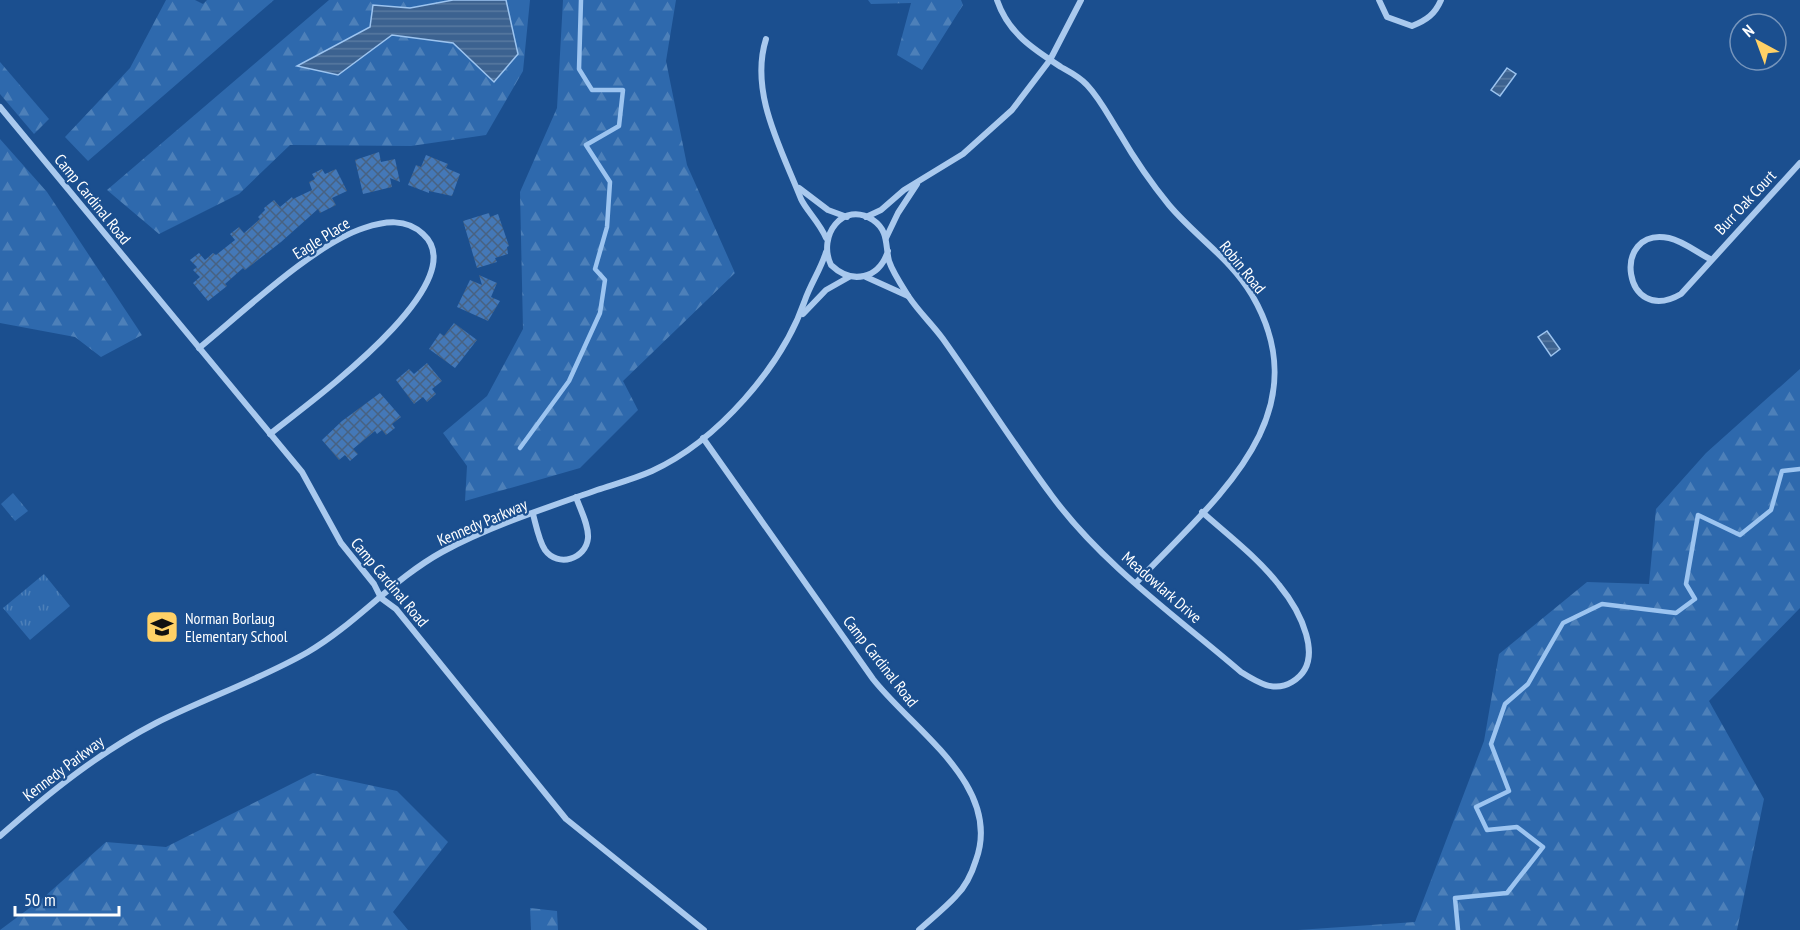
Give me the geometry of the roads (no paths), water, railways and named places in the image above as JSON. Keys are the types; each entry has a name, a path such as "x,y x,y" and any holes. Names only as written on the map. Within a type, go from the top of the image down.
{"street":[{"name":"Robin Road","path":"997,0 1016,34 1028,46 1083,81 1099,98 1143,171 1170,206 1226,261 1251,293 1266,323 1272,350 1274,379 1271,403 1263,433 1250,457 1136,583"},
{"path":"799,188 828,210 848,217 865,217 881,210 904,190 917,184 987,135 1012,110 1050,60 1081,0"},
{"path":"1379,0 1387,17 1399,24 1413,26 1425,21 1436,12 1441,0"},
{"path":"766,39 760,58 761,76 775,138 784,163 799,188 802,201 817,219 827,239"},
{"name":"Camp Cardinal Road","path":"0,107 302,471 340,543 374,584 381,597 396,609 566,819 704,930"},
{"name":"Burr Oak Court","path":"1710,259 1670,238 1656,238 1643,242 1634,251 1629,264 1630,277 1645,297 1657,302 1669,301 1681,294 1710,259 1800,163"},
{"path":"886,238 898,213 917,184"},
{"path":"848,217 834,225 827,239 826,252 831,265 849,277 865,276 879,269 888,251 886,238 879,224 865,217"},
{"name":"Eagle Place","path":"199,348 316,254 339,240 363,228 391,221 409,224 425,235 432,247 434,263 426,286 408,313 388,336 270,434"},
{"name":"Meadowlark Drive","path":"888,251 895,273 909,296 942,337 1053,498 1105,556 1241,672 1260,684 1276,687 1293,682 1304,671 1311,656 1308,639 1280,586 1202,512"},
{"name":"Kennedy Parkway","path":"802,314 826,252"},
{"name":"Meadowlark Drive","path":"865,276 909,296"},
{"name":"Kennedy Parkway","path":"0,836 49,792 116,746 195,704 275,670 346,627 416,569 441,553 471,537 651,471 703,438 748,394 772,365 802,314 822,293 849,277"},
{"name":"Camp Cardinal Road","path":"703,438 880,687 959,771 970,787 978,807 980,850 971,873 957,895 919,930"},
{"path":"533,514 546,551 553,557 569,560 578,556 585,549 588,538 576,497"}],"waterway":[{"path":"520,448 569,381 600,313 605,280 595,269 607,227 610,182 586,145 619,126 623,90 592,90 579,69 581,0"},
{"path":"1458,930 1455,898 1507,893 1543,847 1517,827 1487,830 1476,807 1509,791 1491,744 1505,704 1528,684 1563,623 1602,604 1676,613 1695,599 1686,584 1698,515 1740,535 1771,510 1782,471 1800,469"}],"place":[{"name":"Norman Borlaug Elementary School","path":"162,627"}]}
